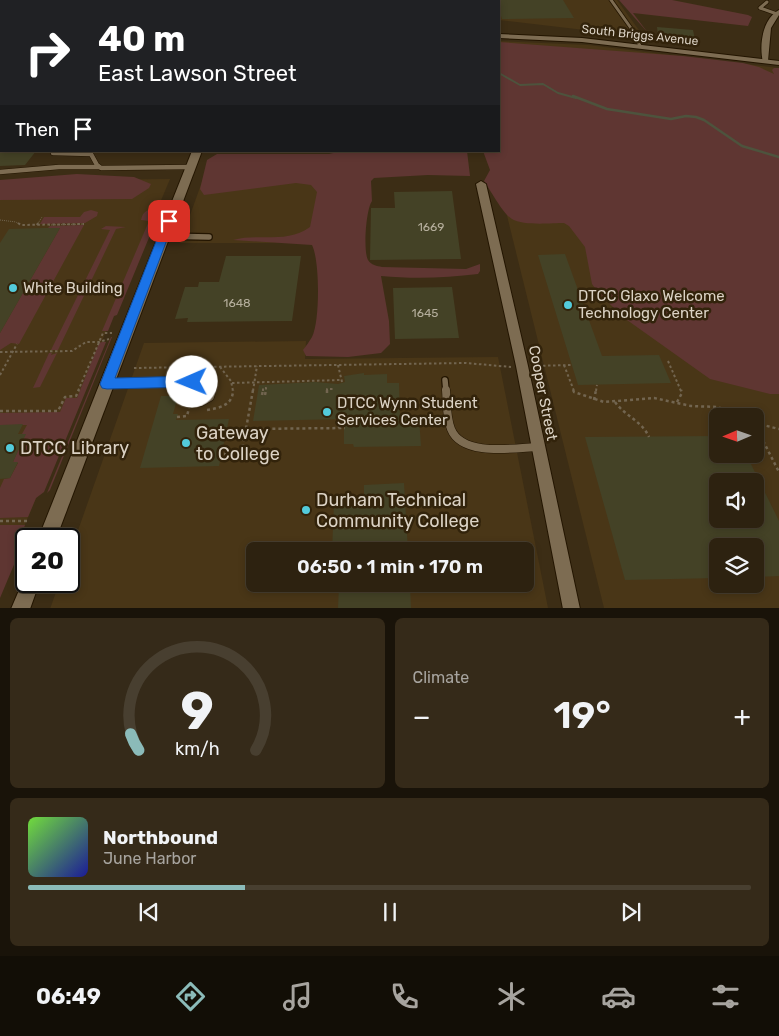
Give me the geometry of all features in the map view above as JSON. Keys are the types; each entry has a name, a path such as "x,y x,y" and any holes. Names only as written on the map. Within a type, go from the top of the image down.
{"street":[{"path":"765,61 767,26 778,13"},
{"name":"South Briggs Avenue","path":"500,36 566,38 779,63"},
{"path":"51,528 197,152"},
{"name":"Cooper Street","path":"481,184 522,366 572,608"},
{"path":"20,608 26,593"}],"lane":[{"path":"611,0 633,31 640,46"},
{"path":"767,2 760,8 778,13"},
{"path":"53,154 91,154 100,167"},
{"path":"0,172 100,167 191,167"},
{"path":"163,236 209,237"},
{"path":"445,380 450,430 459,442 473,448 538,447"},
{"path":"107,384 192,382"}],"path":[{"path":"38,224 42,217"},
{"path":"0,220 15,222 21,225 84,224"},
{"path":"44,228 46,224"},
{"path":"0,411 58,411 65,397 76,396 103,333 112,333"},
{"path":"0,352 72,352 86,342 99,342 109,339"},
{"path":"0,375 17,344"},
{"path":"668,361 682,393 677,402"},
{"path":"134,368 466,363 515,367"},
{"path":"232,383 341,381 338,365"},
{"path":"564,365 574,392 594,400 614,402 642,397 691,406 720,408"},
{"path":"531,366 572,365"},
{"path":"224,454 242,454 257,366"},
{"path":"594,400 597,385"},
{"path":"327,396 327,389 335,389"},
{"path":"614,402 620,409 643,425 647,429 649,437"},
{"path":"177,417 187,416 189,408"},
{"path":"339,428 340,416"},
{"path":"764,426 779,429"},
{"path":"246,429 345,428"},
{"path":"764,442 779,472"},
{"path":"0,522 28,521"}],"shaded area":[{"path":"500,0 617,0 644,37 500,20"},
{"path":"619,0 672,0 752,17 748,26 633,13 648,33"},
{"path":"500,41 588,45 779,68 779,608 604,608 491,152 500,152"},
{"path":"500,42 683,56 743,63 759,67 774,74 772,70 779,68 779,394 770,394 710,379 627,320 600,295 592,284 585,247 569,226 564,223 523,223 512,219 497,202 484,181 490,170 483,152 500,152"},
{"path":"338,152 467,152 470,176 428,175 374,178 371,181 372,201 365,239 366,255 369,262 380,267 466,269 480,264 478,274 405,278 381,276 389,321 390,344 381,353 348,357 306,356 303,350 315,329 318,305 318,277 312,245 233,240 253,237 282,237 301,232 310,227 317,192 311,185 296,183 204,195 200,189 207,160 217,154 329,154"},
{"path":"77,174 134,177 151,184 149,188 132,199 0,200 0,180"},
{"path":"324,177 317,240 267,243 180,243 203,179"},
{"path":"170,179 24,528 15,528 15,548 0,584 0,181"},
{"path":"152,209 160,211 117,315 114,316 108,331 102,331 149,221 141,220 143,214"},
{"path":"91,210 98,212 97,216 85,223 40,224 44,217 80,217 84,212"},
{"path":"84,225 19,344 11,343 0,350 0,333 60,228 48,228 50,226"},
{"path":"106,226 126,227 116,229 58,350 51,350 110,230 101,229"},
{"path":"111,337 50,490 47,493"},
{"name":"Durham Technical Community College","path":"306,341 305,359 498,357 548,608 50,608 56,593 80,593 79,528 144,343"},
{"path":"106,342 44,492 36,498 28,517 0,518 0,488 4,479 10,478 18,463 13,462 27,425 0,425 0,413 60,412 66,398 77,398 99,343"},
{"path":"49,353 52,353 51,355 57,353 40,387 33,388"},
{"path":"0,525 25,525 24,528 15,528 15,562 0,598"}],"building":[{"path":"500,0 563,0 574,18 502,19"},
{"path":"657,27 693,30 695,40 658,36"},
{"path":"0,152 35,152 25,165 0,166"},
{"path":"452,191 461,259 370,260 371,208 395,208 394,192"},
{"name":"White Building","path":"60,228 0,333 0,243 9,229"},
{"name":"DTCC Glaxo Welcome Technology Center","path":"565,254 602,356 659,355 671,383 578,385 538,255"},
{"path":"226,256 301,256 292,321 187,322 188,318 175,319 185,287 198,287 199,282 219,282"},
{"path":"452,287 459,338 395,339 393,288"},
{"name":"DTCC Wynn Student Services Center","path":"364,373 364,375 387,374 387,383 399,383 400,417 419,417 421,446 354,447 353,444 344,444 344,419 253,421 259,385 315,382 338,384 345,382 344,376"},
{"name":"Gateway to College","path":"161,396 178,396 173,414 178,414 176,420 229,419 219,466 140,468"},
{"name":"DTCC Library","path":"23,424 18,434 26,434 13,462 18,462 10,478 0,479 0,425"},
{"path":"709,436 709,463 750,463 755,473 709,473 709,528 764,528 764,491 779,521 779,576 764,577 764,538 709,538 709,578 625,580 585,437"},
{"path":"404,483 407,542 332,542 334,503 364,502 364,485"},
{"path":"339,592 410,592 411,608 338,608"}],"waterway":[{"path":"500,74 520,85 543,84 558,93 576,98"},
{"path":"573,96 607,109 671,119 686,116 696,117 704,120 742,146 779,157"}],"place":[{"name":"White Building","path":"13,288"},
{"name":"DTCC Glaxo Welcome Technology Center","path":"568,305"},
{"name":"DTCC Wynn Student Services Center","path":"327,412"},
{"name":"Gateway to College","path":"186,443"},
{"name":"DTCC Library","path":"10,448"},
{"name":"Durham Technical Community College","path":"306,510"}],"route":[{"path":"169,221 107,384 192,382"}]}
